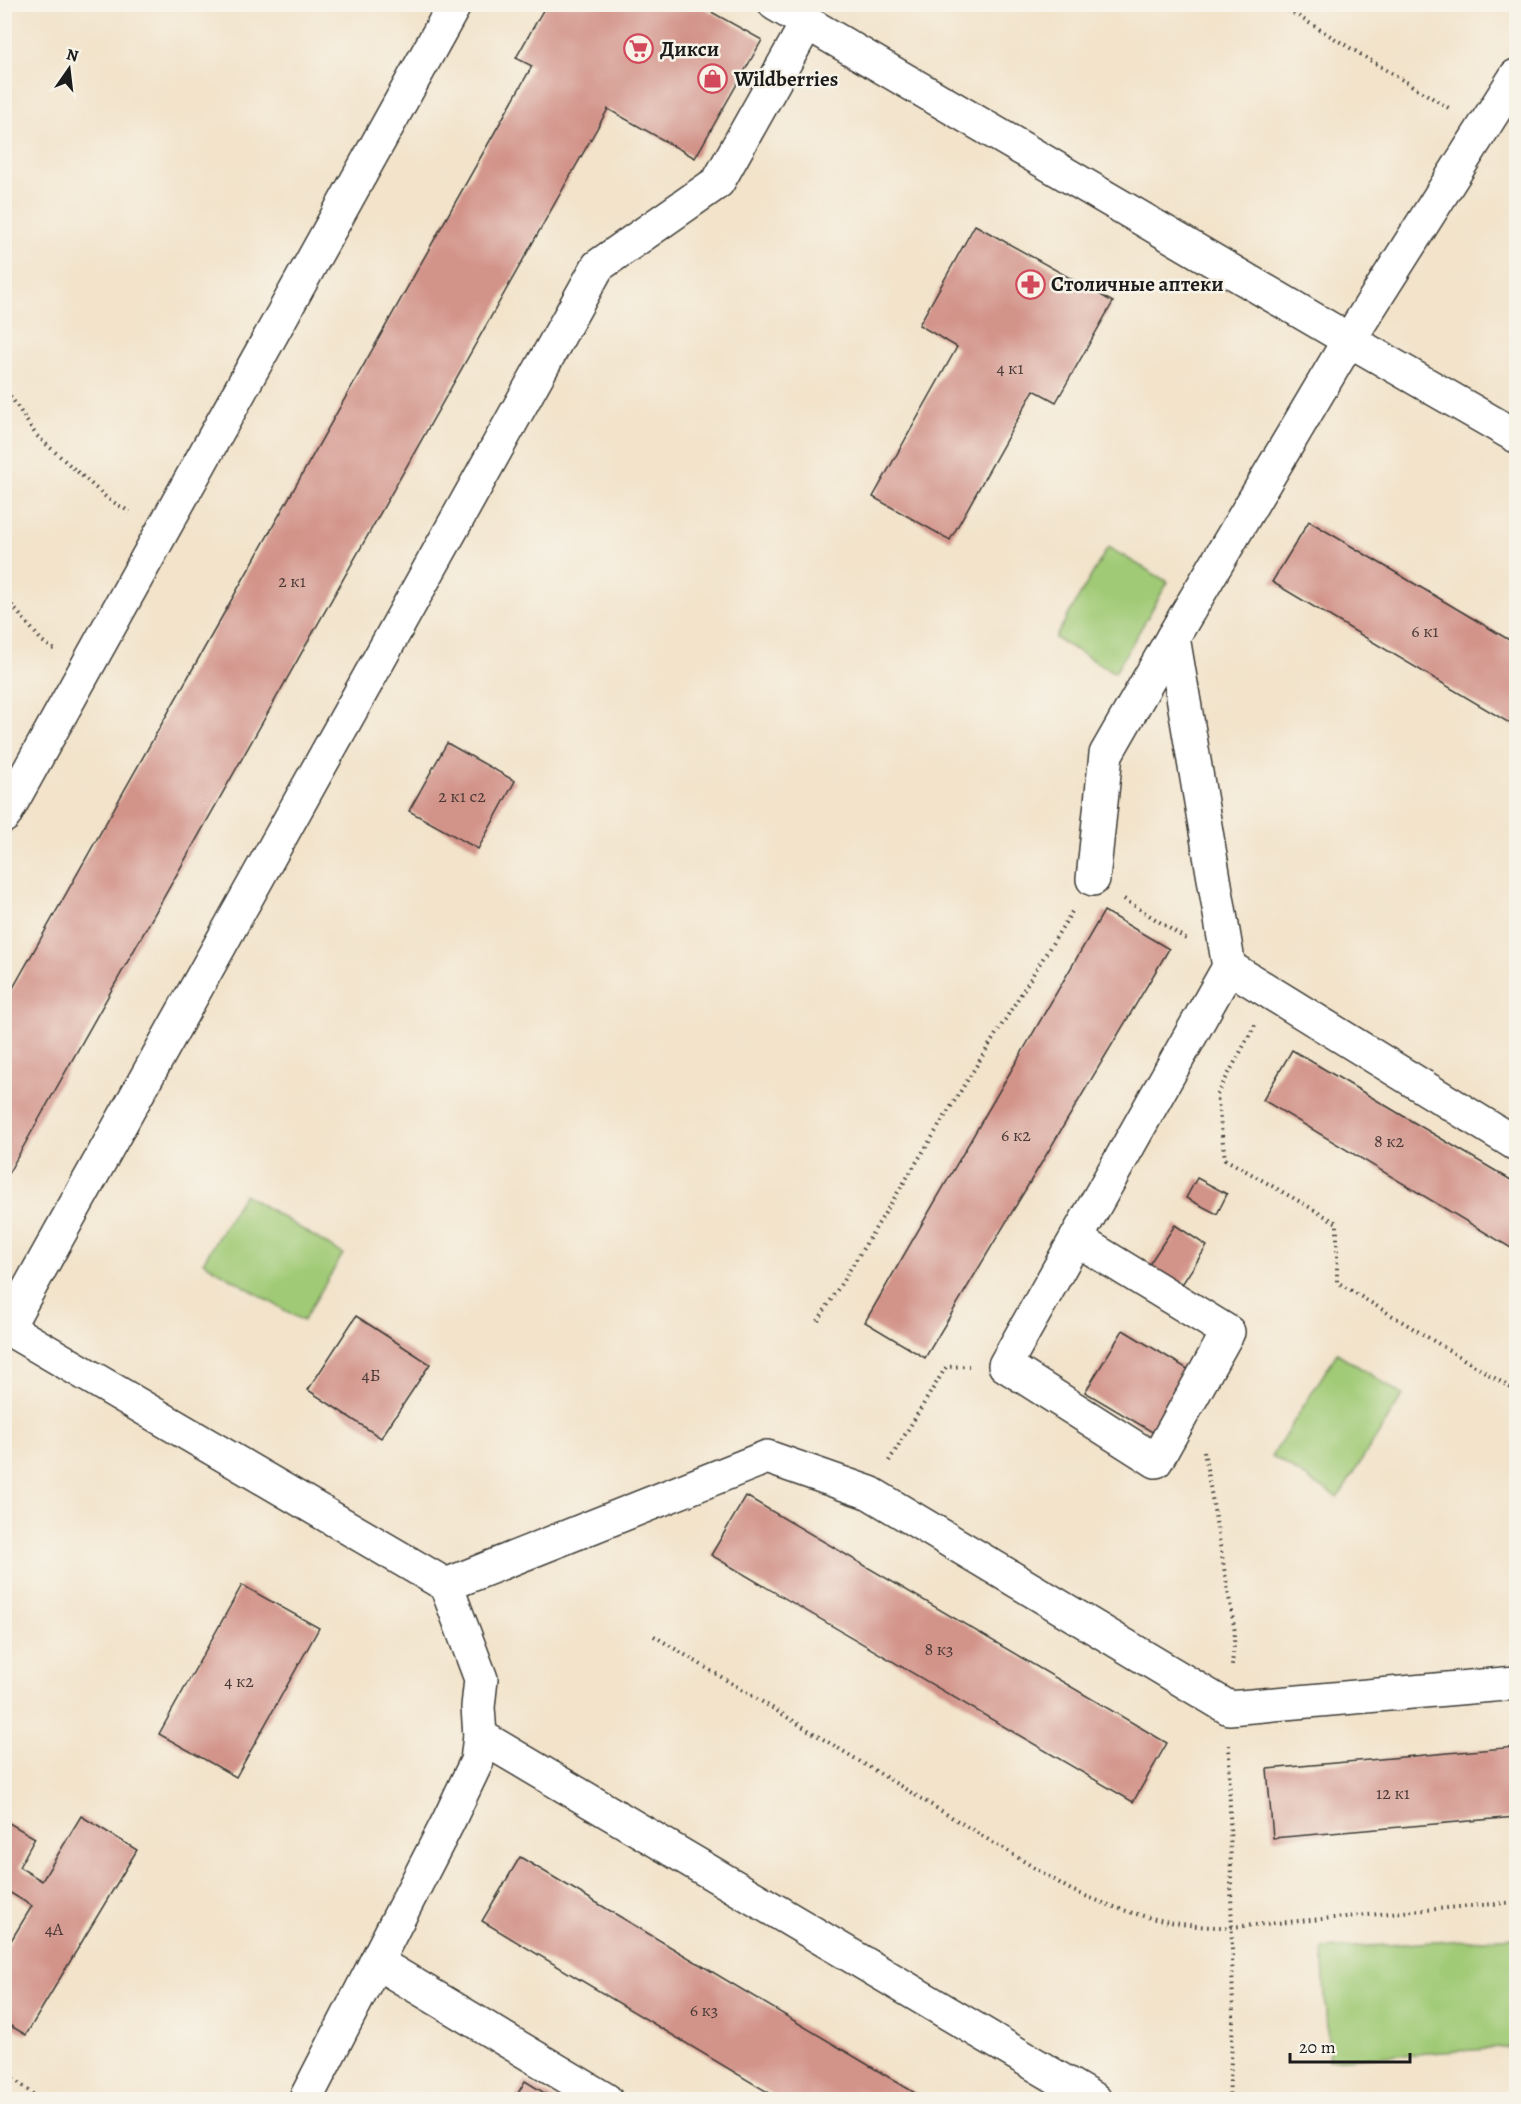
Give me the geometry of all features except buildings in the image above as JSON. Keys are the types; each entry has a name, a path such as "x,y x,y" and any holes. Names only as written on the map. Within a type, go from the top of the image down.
{"lane":[{"path":"4,816 455,4"},
{"path":"775,4 1516,436"},
{"path":"305,2100 477,1761 481,1678 446,1585 6,1330 598,266 718,182 807,22"},
{"path":"1093,879 1106,754 1348,340 1516,76"},
{"path":"1077,1239 1228,1332 1156,1461 1005,1365 1229,967 1173,637"},
{"path":"1229,967 1516,1144"},
{"path":"446,1585 767,1457 870,1493 1228,1708 1516,1683"},
{"path":"480,1736 1095,2100"},
{"path":"376,1962 606,2100"}],"path":[{"path":"1278,4 1484,129"},
{"path":"4,386 36,435 108,499 162,532"},
{"path":"4,596 42,641 86,670"},
{"path":"818,1321 1093,879 1229,967"},
{"path":"1272,992 1217,1095 1225,1159 1336,1223 1337,1282 1516,1391"},
{"path":"870,1493 946,1367 1005,1365"},
{"path":"1193,1395 1197,1407 1235,1632 1228,1708 1233,2020 1229,2100"},
{"path":"654,1636 1071,1890 1147,1918 1190,1926 1231,1927 1516,1902"},
{"path":"4,2071 40,2100"}],"green space":[{"path":"1108,547 1168,582 1115,673 1055,638"},
{"path":"244,1194 343,1254 303,1321 203,1262"},
{"path":"1337,1353 1403,1395 1338,1498 1272,1456"},
{"path":"1515,1937 1516,2047 1329,2060 1322,1949"}],"place":[{"name":"Дикси","path":"639,49"},
{"name":"Wildberries","path":"713,79"},
{"name":"Столичные аптеки","path":"1030,284"}]}
